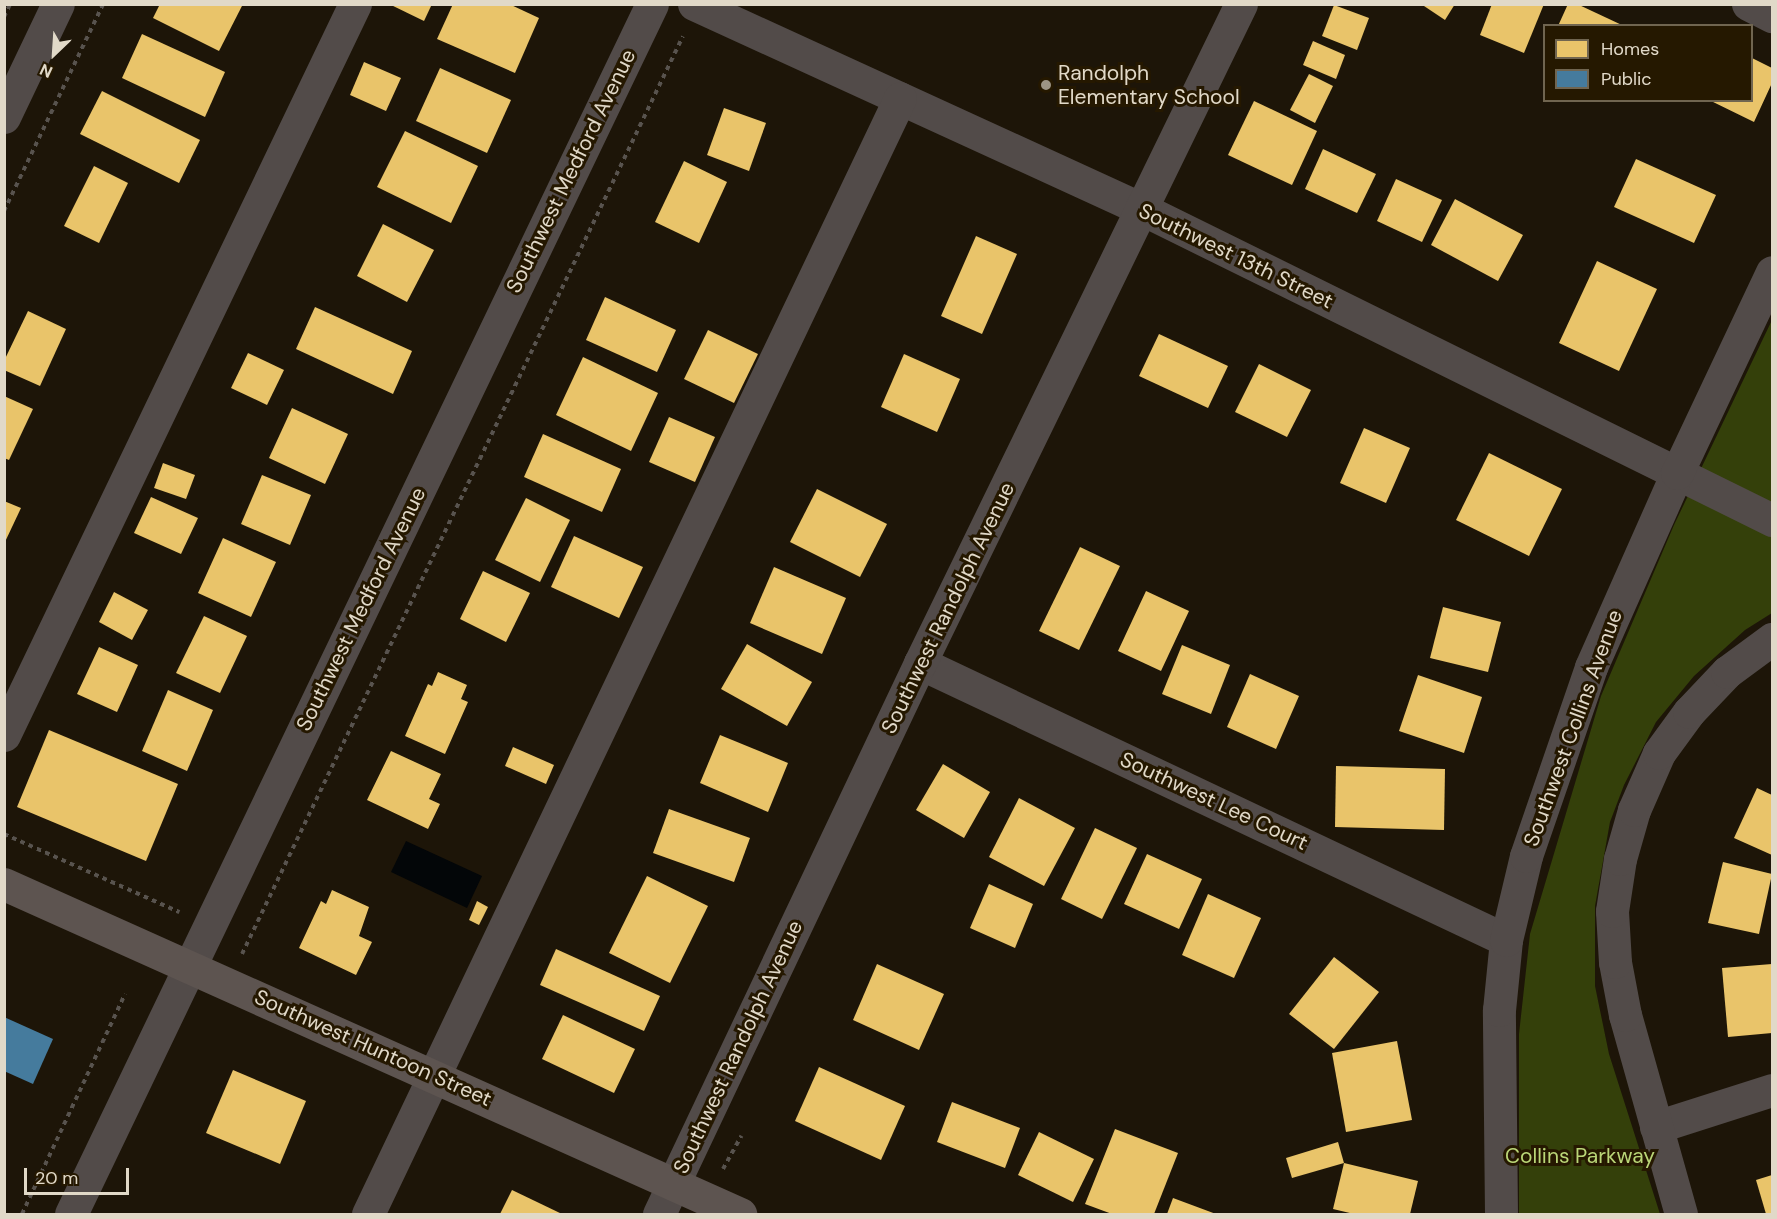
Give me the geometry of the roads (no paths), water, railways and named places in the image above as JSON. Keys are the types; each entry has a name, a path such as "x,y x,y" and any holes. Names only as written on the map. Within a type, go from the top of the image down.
{"main road":[{"name":"Southwest Huntoon Street","path":"4,884 188,968 225,981 740,1215"}],"street":[{"path":"4,117 58,4"},
{"path":"4,735 355,4"},
{"name":"Southwest Medford Avenue","path":"71,1215 209,923 652,4"},
{"name":"Southwest Randolph Avenue","path":"659,1215 920,663 1241,4"},
{"path":"1748,4 1773,16"},
{"name":"Southwest 13th Street","path":"696,5 1142,210 1773,520"},
{"path":"368,1215 900,98"},
{"name":"Southwest Collins Avenue","path":"1501,1215 1499,1010 1506,940 1548,786 1592,667 1677,473 1773,272"},
{"path":"1681,1215 1625,1016 1615,962 1612,911 1620,859 1634,810 1659,753 1689,712 1727,672 1773,639"},
{"name":"Southwest Lee Court","path":"920,663 1506,940"},
{"path":"1656,1127 1773,1090"}],"place":[{"name":"Randolph Elementary School","path":"1046,85"}],"park label":[{"name":"Collins Parkway","path":"1580,1156"}]}
